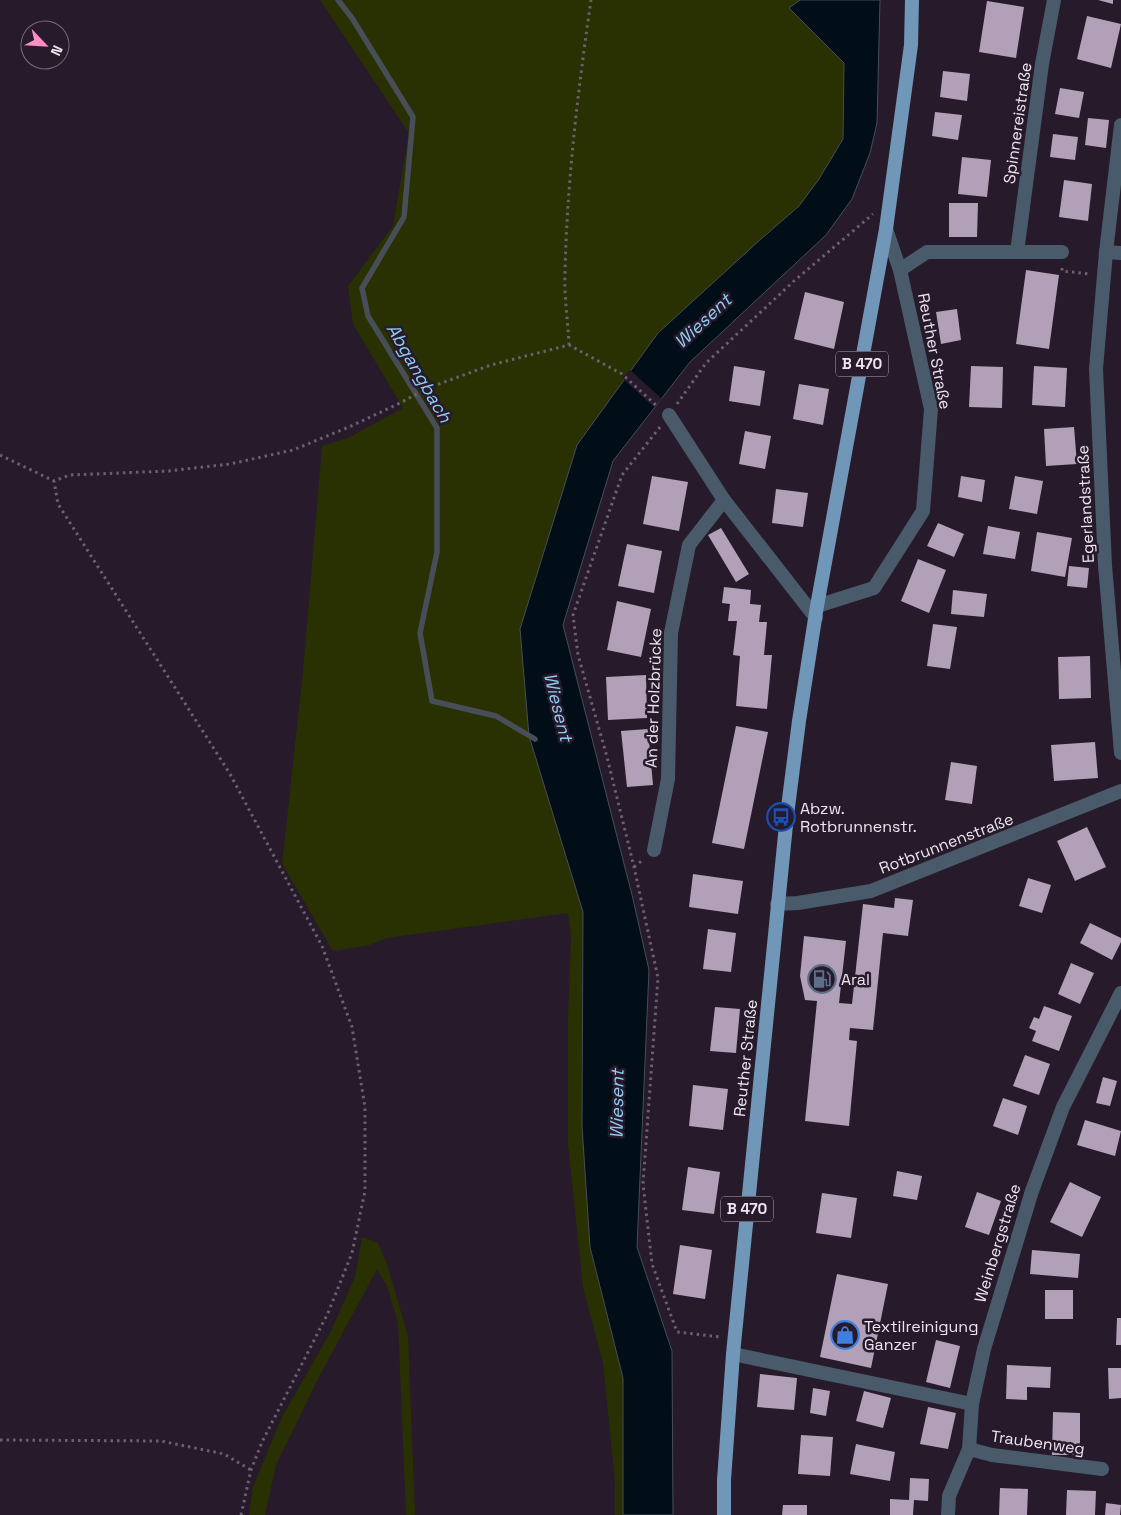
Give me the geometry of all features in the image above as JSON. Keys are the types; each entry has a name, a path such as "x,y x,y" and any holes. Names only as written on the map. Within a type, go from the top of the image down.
{"main road":[{"name":"Reuther Straße","path":"724,1515 724,1480 733,1354 777,904 799,720 886,229 911,45 912,0"}],"street":[{"name":"Spinnereistraße","path":"1017,252 1042,64 1054,0"},
{"name":"Egerlandstraße","path":"1121,124 1106,252 1096,369 1105,565 1121,753"},
{"name":"Reuther Straße","path":"817,612 874,588 923,511 931,409 900,270 886,229"},
{"path":"900,270 927,252 1062,252"},
{"path":"1106,252 1121,253"},
{"path":"664,412 724,500 817,612"},
{"name":"An der Holzbrücke","path":"654,850 668,778 671,633 689,545 724,500"},
{"name":"Rotbrunnenstraße","path":"777,904 798,903 871,891 1121,791"},
{"name":"Weinbergstraße","path":"948,1515 949,1496 969,1448 972,1404 984,1349 1038,1173 1063,1107 1121,993"},
{"path":"733,1354 972,1404"},
{"name":"Traubenweg","path":"969,1448 992,1455 1102,1469"}],"path":[{"path":"569,345 565,275 568,208 581,68 591,0"},
{"path":"735,1338 677,1332 652,1264 643,1184 658,978 607,757 578,655 572,615 622,475 664,412 706,363 794,281 890,198"},
{"path":"1062,252 1062,271 1104,275"},
{"path":"0,455 54,481 70,475 170,472 239,462 293,450 349,427 428,388 491,366 569,345 622,374 664,412"},
{"path":"54,481 58,504 230,774 322,946 352,1028 365,1107 365,1191 352,1253 328,1313 262,1442 251,1470 241,1515"},
{"path":"0,1440 160,1441 224,1454 251,1470"}],"green space":[{"path":"320,0 800,0 789,8 844,63 843,139 819,179 799,206 761,239 577,445 529,736 583,912 582,1126 590,1247 623,1378 623,1515 615,1515 615,1481 603,1363 583,1287 568,1144 568,1017 571,938 568,913 387,938 369,945 333,951 282,864 303,672 322,446 348,438 403,408 353,324 348,286 393,226 409,133"},
{"path":"362,1237 378,1243 388,1267 408,1336 415,1515 406,1515 398,1323 387,1286 377,1269 318,1379 276,1465 265,1515 249,1515 253,1487 282,1417 330,1333 355,1277"}],"water":[{"name":"Wiesent","path":"800,0 880,0 877,123 870,153 852,199 826,235 690,362 613,461 563,625 633,899 649,970 637,1247 672,1351 673,1515 623,1515 623,1378 590,1247 582,1126 583,912 529,736 520,629 577,445 658,333 799,206 819,179 843,139 844,63 789,8"}],"pier":[{"path":"630,370 662,399 654,407 622,378"}],"building":[{"path":"1098,0 1113,0 1113,4"},
{"path":"987,1 1024,7 1016,58 979,52"},
{"path":"1087,16 1121,24 1111,68 1077,59"},
{"path":"943,71 970,74 967,101 940,97"},
{"path":"1060,88 1084,92 1079,118 1055,114"},
{"path":"935,112 962,115 958,140 932,136"},
{"path":"1088,118 1109,120 1106,148 1085,145"},
{"path":"1053,134 1078,137 1075,160 1050,157"},
{"path":"962,157 991,160 987,197 958,194"},
{"path":"1064,180 1092,184 1088,221 1059,217"},
{"path":"949,203 978,203 977,237 949,237"},
{"path":"1026,270 1059,275 1049,349 1016,344"},
{"path":"805,292 844,302 834,349 794,339"},
{"path":"957,309 961,340 941,344 936,312"},
{"path":"734,366 765,371 760,406 729,401"},
{"path":"971,366 1003,367 1002,408 969,407"},
{"path":"1034,366 1067,368 1065,407 1032,405"},
{"path":"799,384 829,389 823,425 793,419"},
{"path":"1074,427 1077,464 1046,466 1044,429"},
{"path":"745,431 771,436 765,469 739,464"},
{"path":"652,476 688,482 679,531 643,524"},
{"path":"961,476 985,480 982,502 958,497"},
{"path":"1015,476 1043,481 1037,514 1009,509"},
{"path":"776,489 808,493 803,527 772,523"},
{"path":"938,523 964,534 954,557 927,546"},
{"path":"988,526 1020,532 1015,559 983,554"},
{"path":"721,528 749,574 736,582 708,535"},
{"path":"1037,532 1072,538 1065,577 1031,571"},
{"path":"627,544 662,551 654,593 618,586"},
{"path":"918,559 946,570 929,613 901,601"},
{"path":"1069,566 1089,568 1087,588 1067,586"},
{"path":"724,587 751,590 750,604 761,605 759,622 767,622 764,655 772,655 767,709 736,706 740,656 733,655 737,621 728,621 730,604 722,603"},
{"path":"953,590 987,594 984,617 951,614"},
{"path":"617,601 651,609 641,657 607,650"},
{"path":"933,624 957,627 950,669 927,666"},
{"path":"1090,656 1091,698 1059,699 1058,657"},
{"path":"646,675 647,718 608,720 606,677"},
{"path":"736,726 768,732 744,849 712,843"},
{"path":"648,729 653,785 627,787 621,731"},
{"path":"1095,742 1098,778 1054,781 1051,745"},
{"path":"951,762 977,766 972,804 945,800"},
{"path":"1087,827 1106,867 1075,881 1057,841"},
{"path":"693,874 743,881 738,914 689,907"},
{"path":"1028,878 1051,885 1042,913 1019,906"},
{"path":"895,898 913,900 908,936 883,933 873,1030 850,1028 849,1040 857,1041 849,1126 805,1121 817,1001 805,1000 800,976 804,936 846,941 839,1003 852,1004 863,904 894,908"},
{"path":"1090,923 1121,938 1121,942 1112,960 1080,943"},
{"path":"708,929 736,933 731,972 703,969"},
{"path":"1071,963 1094,973 1080,1004 1058,994"},
{"path":"1044,1006 1072,1016 1059,1051 1032,1041 1036,1031 1029,1028 1034,1017 1039,1019"},
{"path":"715,1007 740,1009 736,1053 710,1051"},
{"path":"1025,1055 1050,1064 1039,1095 1013,1086"},
{"path":"1103,1077 1117,1081 1110,1106 1096,1103"},
{"path":"693,1085 728,1089 723,1130 689,1126"},
{"path":"1003,1098 1027,1106 1018,1135 993,1126"},
{"path":"1085,1120 1121,1131 1115,1156 1077,1145"},
{"path":"688,1167 720,1172 714,1214 682,1210"},
{"path":"897,1171 922,1176 917,1200 893,1196"},
{"path":"1070,1182 1101,1197 1082,1237 1050,1222"},
{"path":"977,1192 1001,1201 989,1235 965,1227"},
{"path":"822,1193 857,1198 851,1238 816,1233"},
{"path":"680,1245 712,1250 705,1299 673,1294"},
{"path":"1032,1250 1080,1254 1078,1278 1030,1274"},
{"path":"837,1274 888,1284 871,1368 820,1357"},
{"path":"1045,1290 1073,1290 1073,1319 1045,1319"},
{"path":"1117,1318 1121,1318 1121,1345 1116,1345"},
{"path":"936,1340 960,1346 950,1388 926,1382"},
{"path":"1007,1365 1051,1367 1050,1388 1027,1387 1027,1400 1006,1399"},
{"path":"1108,1368 1121,1368 1121,1398 1109,1399"},
{"path":"760,1374 797,1378 794,1410 757,1407"},
{"path":"813,1388 830,1391 826,1416 810,1413"},
{"path":"864,1391 891,1398 883,1428 856,1421"},
{"path":"928,1407 956,1413 948,1449 920,1444"},
{"path":"1053,1412 1080,1413 1080,1455 1052,1455"},
{"path":"801,1435 833,1437 830,1476 798,1474"},
{"path":"856,1444 895,1452 890,1481 850,1474"},
{"path":"910,1478 929,1479 928,1501 914,1500 913,1515 890,1515 890,1499 909,1500"},
{"path":"1000,1488 1028,1489 1027,1515 999,1515"},
{"path":"1067,1490 1096,1491 1095,1515 1066,1515"},
{"path":"1106,1503 1121,1505 1120,1515 1105,1515"},
{"path":"783,1505 807,1505 807,1515 782,1515"}],"waterway":[{"name":"Abgangbach","path":"338,0 352,18 413,117 404,217 362,288 368,316 437,428 437,552 420,633 432,701 496,716 535,739"}],"place":[{"name":"Abzw. Rotbrunnenstr.","path":"781,817"},
{"name":"Aral","path":"822,979"},
{"name":"Textilreinigung Ganzer","path":"845,1335"}]}
